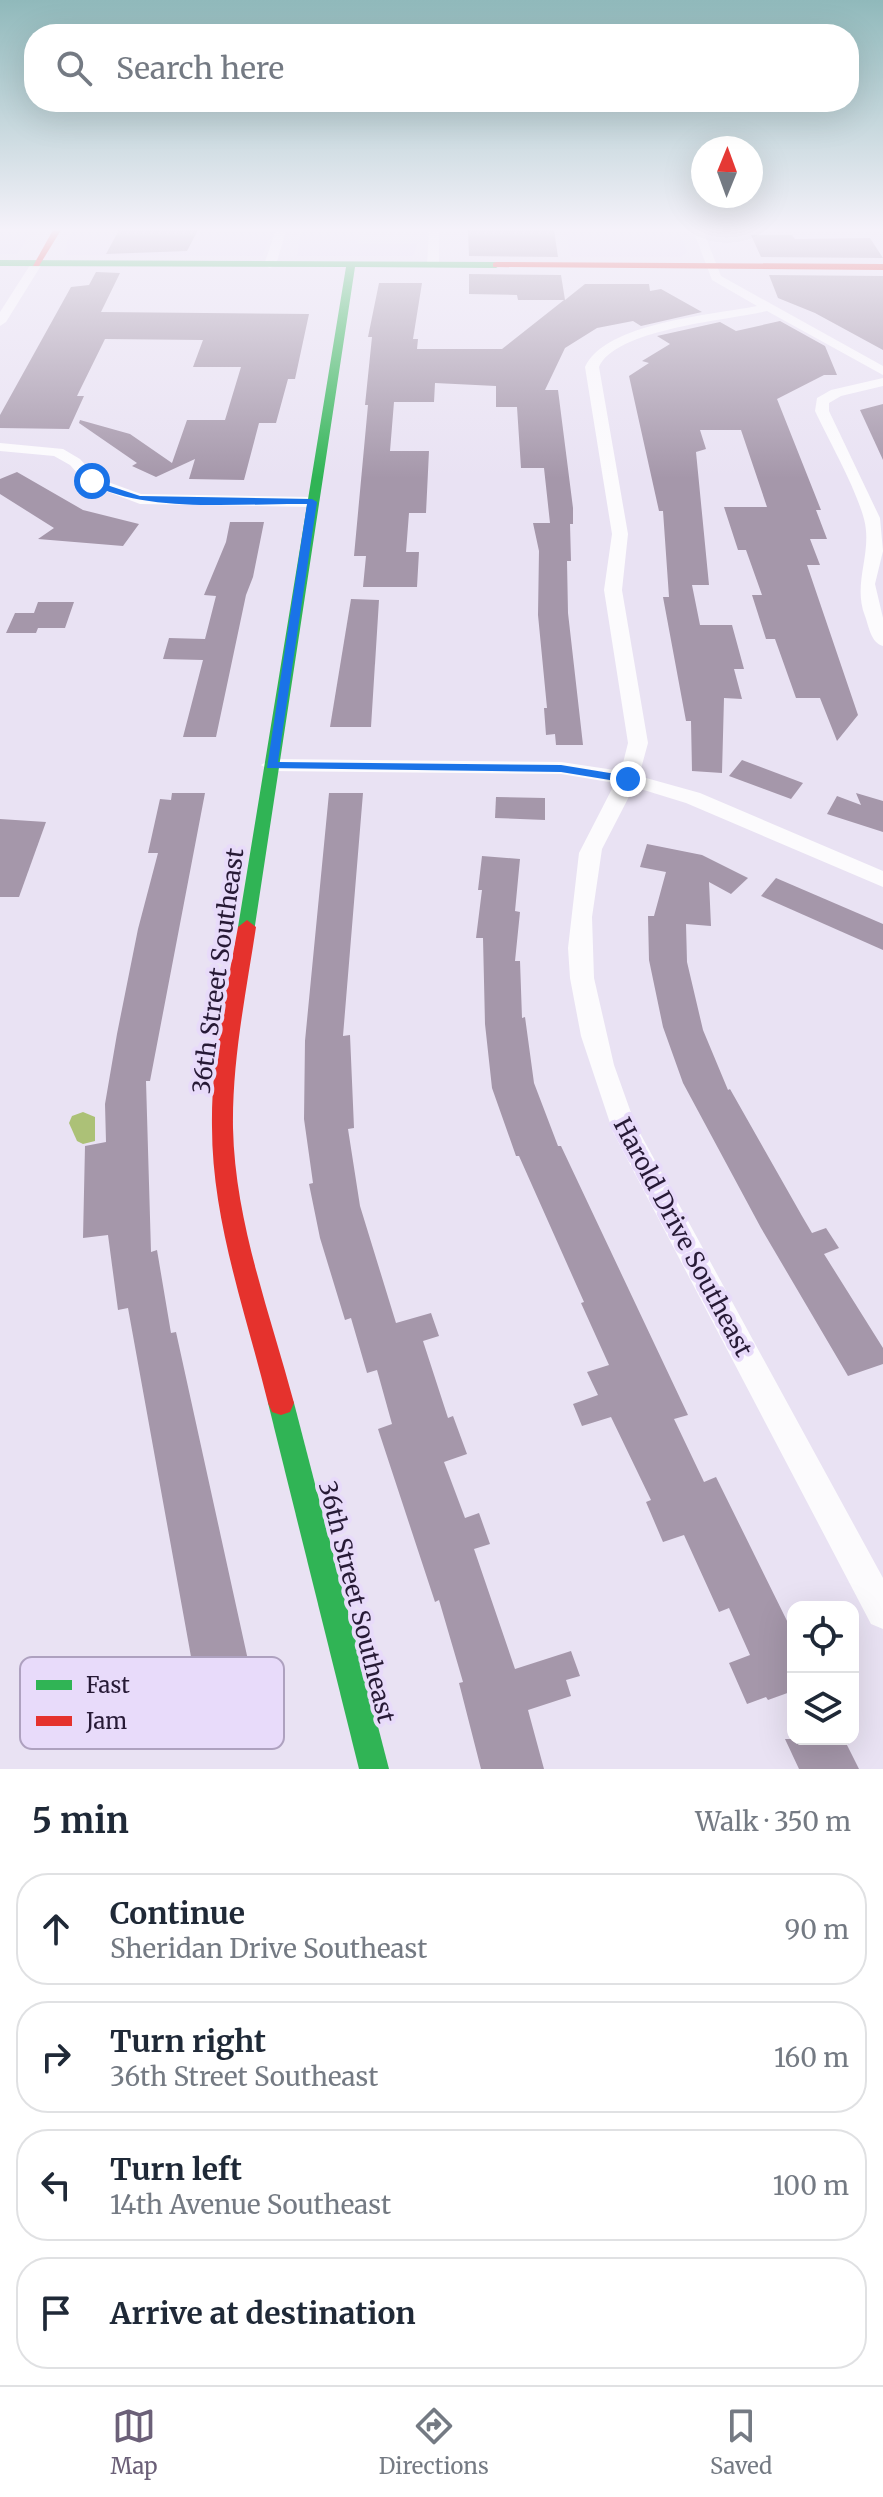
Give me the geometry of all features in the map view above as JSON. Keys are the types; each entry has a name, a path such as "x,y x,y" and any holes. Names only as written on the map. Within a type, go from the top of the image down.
{"street":[{"name":"36th Street Southeast","path":"343,313 224,1084 224,1158 238,1233 374,1769"},
{"name":"Harold Drive Southeast","path":"745,313 635,337 609,346 597,356 592,367 620,534 613,590 638,743 636,760 628,779 591,850 579,920 581,990 598,1058 622,1125 883,1612"},
{"path":"774,313 883,371"},
{"path":"883,382 836,393 822,401 822,411 872,518 876,546 867,584 871,610 883,641"},
{"path":"0,447 58,452 75,462 92,481 140,499 312,502"},
{"path":"271,765 561,768 628,779 693,798 883,880"}],"shaded area":[{"path":"83,1112 95,1117 95,1141 83,1144 77,1141 69,1123 72,1116"}],"building":[{"path":"57,313 309,314 295,379 288,379 276,423 259,423 244,480 189,479 195,459 156,477 132,466 137,463 79,423 80,420 130,434 172,463 187,420 225,420 241,367 193,367 203,340 105,339 77,396 84,396 69,429 0,428 0,415"},
{"path":"373,313 417,313 413,339 418,339 417,349 502,349 548,313 700,313 641,326 633,321 597,328 565,348 545,390 558,390 573,508 571,561 567,561 568,613 583,745 556,745 555,734 546,735 544,708 547,708 538,615 539,551 533,523 550,523 544,468 521,468 517,407 496,407 496,386 435,383 434,402 394,402 390,451 429,451 426,513 409,513 406,552 419,552 417,587 363,587 366,556 354,556 368,405 365,405 372,337 368,337"},
{"path":"815,313 883,313 883,350"},
{"path":"780,321 825,346 837,375 824,375 777,399 821,510 816,510 827,539 810,539 820,565 807,565 858,715 837,741 820,698 796,698 775,639 766,639 752,595 762,595 746,550 738,550 724,507 767,507 741,430 700,430 706,449 696,452 709,585 692,585 700,625 732,625 744,669 734,669 742,699 724,698 722,773 692,771 691,721 686,721 663,597 669,597 663,511 659,511 629,376 649,363 642,361 670,344 657,336 720,322 736,331"},
{"path":"883,404 883,460 860,410"},
{"path":"17,472 83,510 139,524 123,546 38,539 54,528 0,494 0,479"},
{"path":"230,522 264,522 253,577 246,595 216,737 183,737 203,660 163,659 169,638 205,639 216,596 204,595 226,542"},
{"path":"351,599 379,600 371,727 330,727"},
{"path":"38,602 74,602 65,628 38,628 36,633 6,633 15,613 34,613"},
{"path":"742,760 803,783 791,799 729,776"},
{"path":"172,793 205,793 150,1081 146,1081 151,1252 157,1250 171,1333 176,1332 247,1657 191,1657 128,1308 118,1310 108,1235 83,1238 85,1146 106,1142 105,1104 117,1034 138,929 158,853 148,853 160,799 171,800"},
{"path":"329,793 363,793 343,1036 350,1035 354,1128 348,1129 360,1206 396,1323 431,1313 439,1336 423,1341 448,1418 453,1416 467,1454 444,1462 465,1518 479,1513 490,1544 474,1549 515,1669 571,1651 580,1676 566,1680 571,1696 528,1710 544,1769 481,1769 459,1683 463,1682 439,1600 435,1602 378,1429 392,1424 377,1370 367,1373 351,1318 345,1320 320,1238 309,1184 313,1183 304,1119 305,1041"},
{"path":"856,793 883,801 883,832 827,814 837,796 861,805"},
{"path":"496,797 545,798 545,820 495,818"},
{"path":"0,819 46,822 19,897 0,897"},
{"path":"647,844 702,855 748,878 731,894 709,882 711,926 686,924 687,962 703,1030 728,1090 812,1233 826,1228 839,1248 824,1254 883,1348 883,1364 848,1376 761,1228 683,1083 663,1027 649,960 648,916 654,916 666,872 640,867"},
{"path":"482,856 520,859 515,911 520,912 515,961 520,961 522,1018 525,1017 534,1083 558,1146 561,1146 688,1415 674,1419 704,1482 716,1477 787,1621 787,1693 747,1704 729,1663 750,1655 729,1608 719,1612 684,1535 663,1542 646,1502 651,1500 611,1417 582,1426 573,1404 598,1395 587,1372 609,1365 581,1303 584,1302 519,1156 516,1156 492,1088 485,1024 483,938 476,938 482,890 478,890"},
{"path":"776,878 883,924 883,950 761,896"},
{"path":"788,1745 847,1745 859,1769 799,1769"}],"traffic: fast":[{"path":"247,927 344,313"},
{"path":"281,1403 374,1769"}],"traffic: jam":[{"path":"247,927 225,1072 224,1159 240,1251 281,1403"}],"route":[{"path":"92,481 140,499 312,502 271,765 561,768 628,779"}]}
